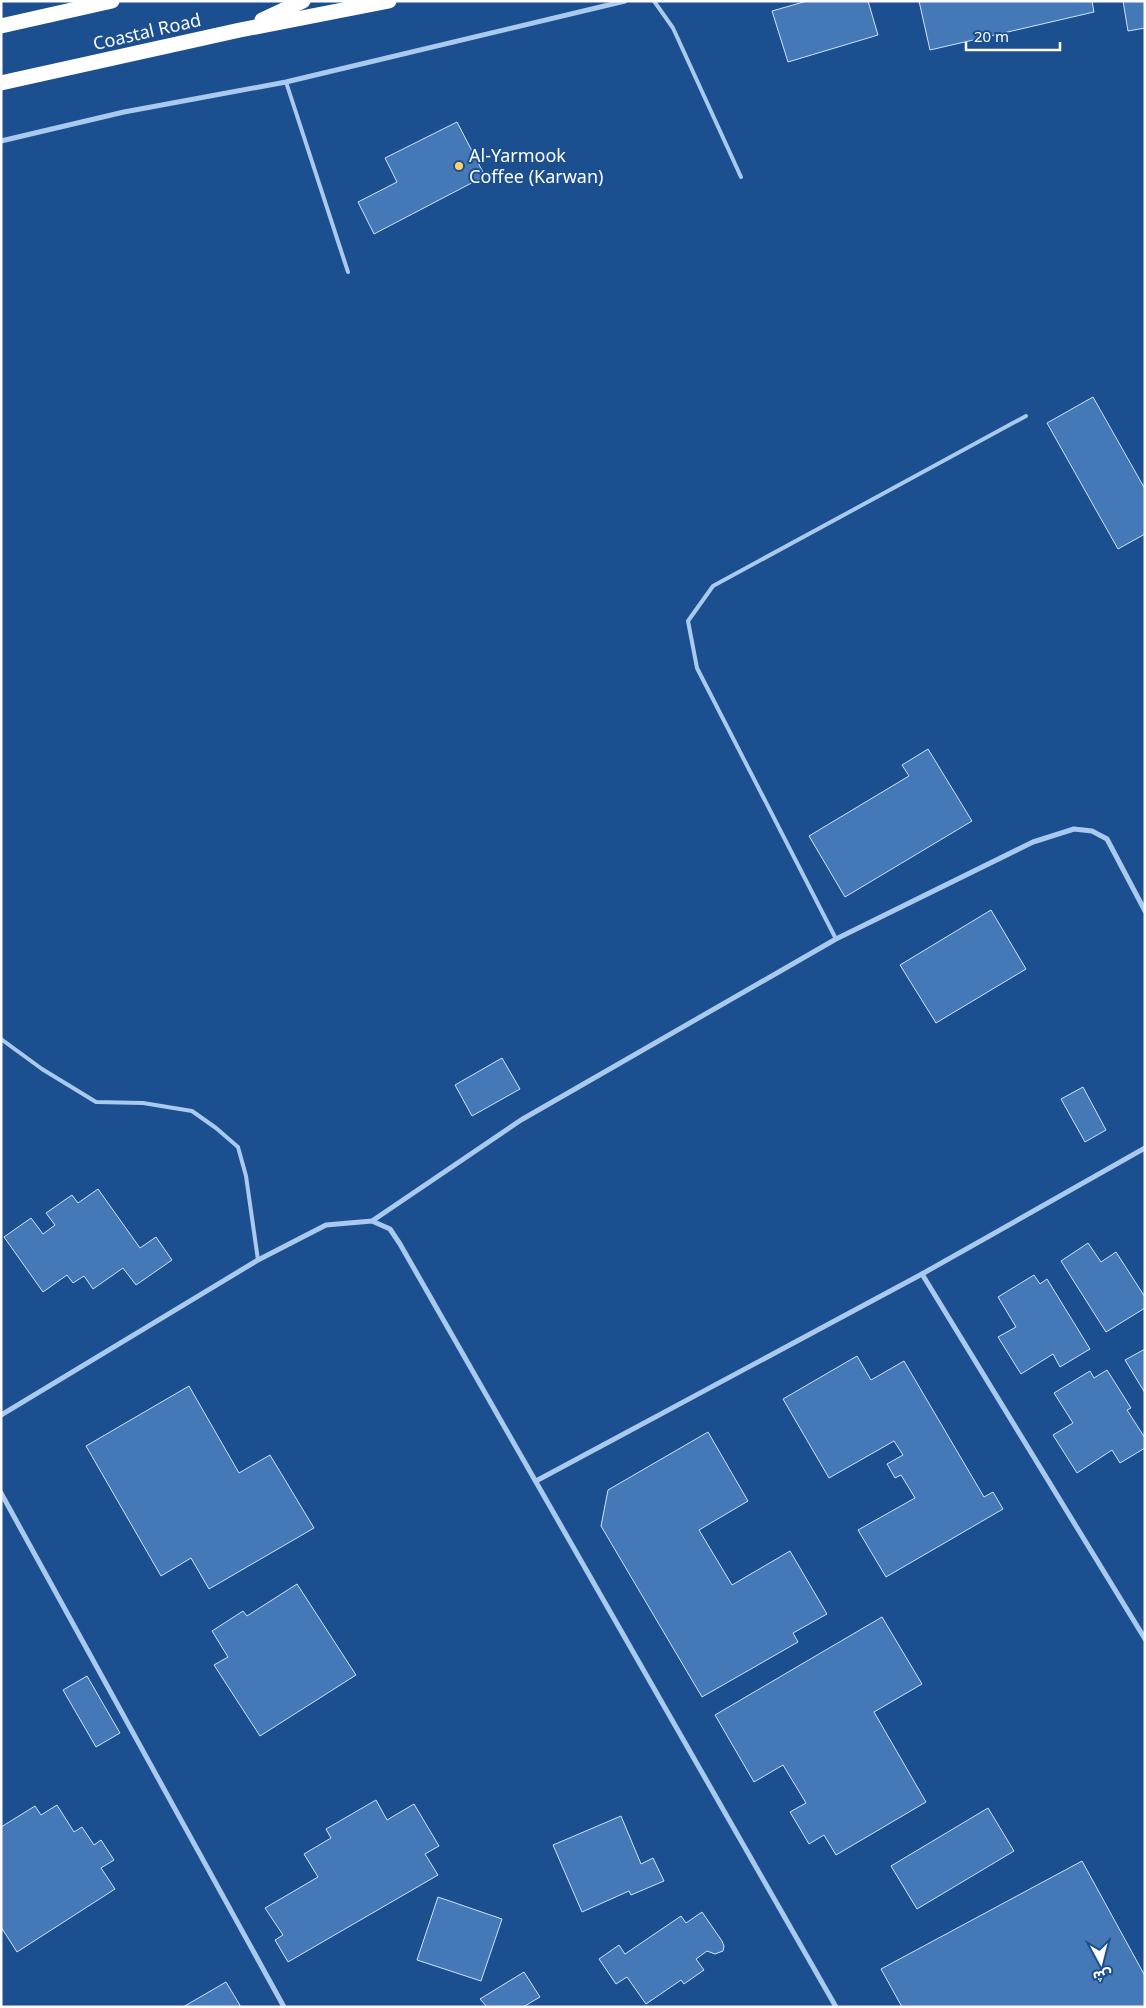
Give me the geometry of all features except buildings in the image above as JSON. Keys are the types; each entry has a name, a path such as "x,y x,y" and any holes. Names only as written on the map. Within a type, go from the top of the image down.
{"highway":[{"path":"1,26 112,1"},
{"path":"240,30 302,1"},
{"name":"Coastal Road","path":"1,84 240,30 389,1"}],"street":[{"path":"1,141 124,112 286,82 625,1"},
{"path":"372,1221 521,1120 836,939 1032,842 1074,829 1092,831 1107,840 1145,911"},
{"path":"536,1481 922,1274 1145,1148"},
{"path":"1,1415 258,1260 326,1225 372,1221 390,1229 836,2007"},
{"path":"922,1274 1145,1639"},
{"path":"1,1493 284,2007"}],"lane":[{"path":"654,1 673,28 741,178"},
{"path":"286,82 348,272"},
{"path":"836,939 697,668 688,621 713,586 1026,416"},
{"path":"1,1039 42,1069 96,1102 143,1103 192,1111 230,1140 238,1147 246,1176 258,1260"}],"place":[{"name":"Al-Yarmook Coffee (Karwan)","path":"459,166"}]}
